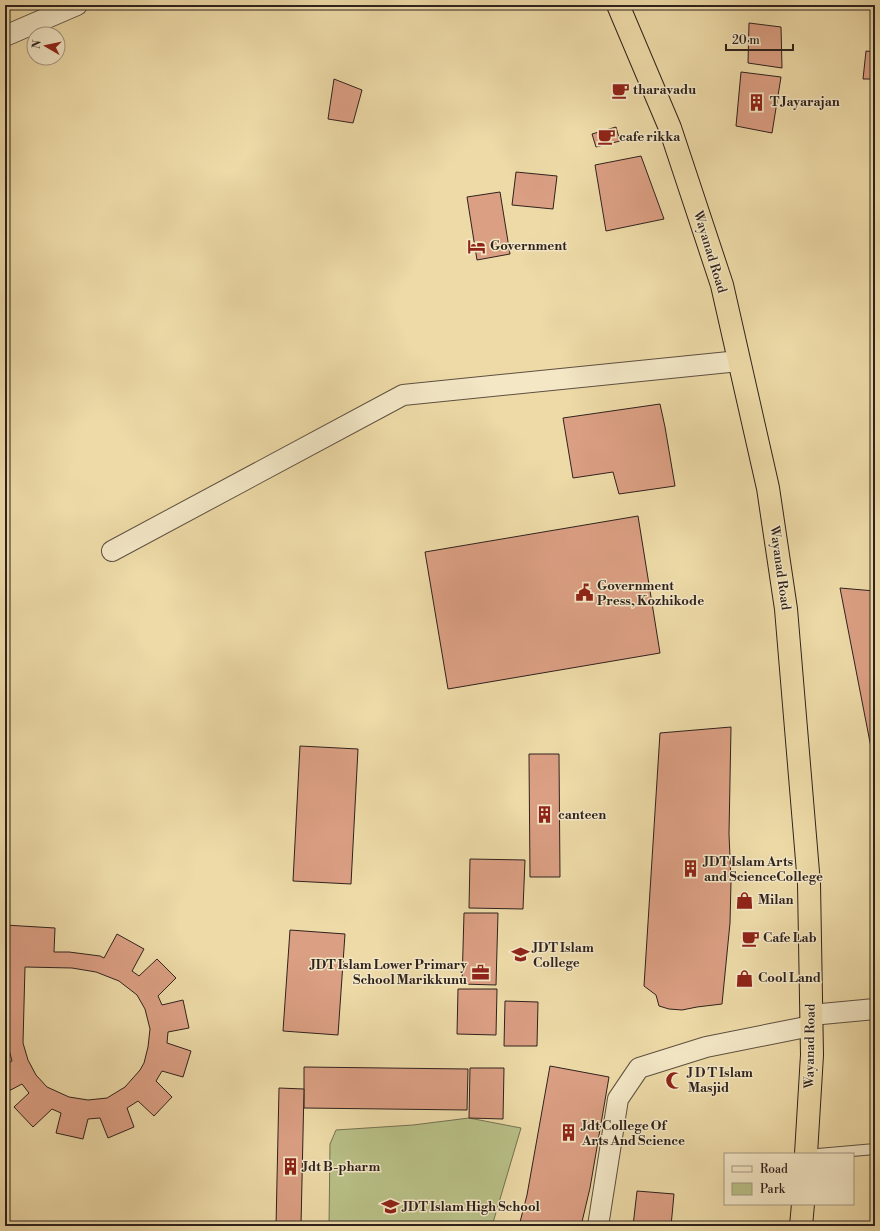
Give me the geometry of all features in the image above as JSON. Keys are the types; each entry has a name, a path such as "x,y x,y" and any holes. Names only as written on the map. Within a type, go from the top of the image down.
{"highway":[{"name":"Wayanad Road","path":"618,5 670,128 722,285 768,488 786,609 809,884 812,1055 806,1153"},
{"path":"801,1226 803,1205"}],"street":[{"path":"5,36 77,5"},
{"path":"112,551 403,395 739,361"},
{"path":"598,1226 618,1099 639,1068 706,1047 811,1021 875,1009"}],"lane":[{"path":"829,1153 875,1149"}],"green space":[{"path":"469,1118 521,1128 492,1226 329,1226 330,1144 336,1130 413,1125"}],"building":[{"path":"749,23 781,27 782,68 748,63"},
{"path":"866,51 875,52 875,79 863,79"},
{"name":"T Jayarajan","path":"741,72 781,77 772,133 736,126"},
{"path":"334,79 362,90 353,123 328,119"},
{"name":"cafe rikka","path":"616,127 620,141 596,147 592,134"},
{"path":"641,156 664,219 606,231 595,165"},
{"path":"516,172 557,176 553,209 512,205"},
{"path":"500,192 510,254 477,260 467,197"},
{"path":"660,404 675,486 619,494 613,472 573,478 563,418"},
{"path":"638,516 660,653 448,689 425,552"},
{"path":"840,588 875,591 875,768"},
{"name":"JDT Islam Arts and ScienceCollege","path":"731,727 729,834 731,882 730,923 722,1004 682,1010 669,1009 659,1006 656,995 644,986 660,733"},
{"path":"300,746 358,749 351,884 293,881"},
{"name":"canteen","path":"529,754 559,754 560,877 530,877"},
{"path":"470,859 525,860 523,909 469,908"},
{"path":"464,913 498,913 496,985 462,984"},
{"path":"5,925 55,928 54,952 69,952 100,956 104,958 117,934 144,949 132,971 139,976 157,959 176,978 158,996 162,1005 183,1000 189,1028 168,1032 167,1043 191,1051 183,1077 162,1071 156,1081 172,1097 154,1116 138,1101 127,1108 134,1127 108,1138 100,1118 88,1119 83,1139 56,1133 61,1113 52,1109 33,1127 14,1107 29,1093 22,1084 5,1093 5,1065 12,1061 8,1046 5,1046","holes":["25,967 72,968 96,972 119,981 137,995 145,1009 150,1029 144,1063 140,1070 125,1087 107,1098 88,1100 69,1097 47,1087 36,1075 28,1060 23,1043"]},
{"path":"290,930 345,934 338,1035 283,1031"},
{"path":"458,989 497,989 496,1035 457,1034"},
{"path":"505,1001 538,1002 537,1046 504,1046"},
{"name":"Jdt College Of Arts And Science","path":"550,1066 609,1077 590,1188 581,1226 519,1226 527,1195"},
{"path":"304,1067 468,1069 467,1110 304,1108"},
{"path":"470,1068 504,1068 503,1119 469,1118"},
{"name":"Jdt B-pharm","path":"279,1088 304,1089 301,1226 276,1226"},
{"path":"637,1191 674,1194 671,1226 633,1226"}],"place":[{"name":"tharavadu","path":"620,90"},
{"name":"T Jayarajan","path":"757,102"},
{"name":"cafe rikka","path":"606,137"},
{"name":"Government","path":"477,246"},
{"name":"Government Press, Kozhikode","path":"584,593"},
{"name":"canteen","path":"545,815"},
{"name":"JDT Islam Arts and ScienceCollege","path":"691,869"},
{"name":"Milan","path":"745,900"},
{"name":"Cafe Lab","path":"750,938"},
{"name":"JDT Islam College","path":"520,955"},
{"name":"JDT Islam Lower Primary School Marikkunu","path":"480,972"},
{"name":"Cool Land","path":"745,978"},
{"name":"J D T Islam Masjid","path":"675,1080"},
{"name":"Jdt College Of Arts And Science","path":"569,1133"},
{"name":"Jdt B-pharm","path":"290,1167"},
{"name":"JDT Islam High School","path":"390,1207"}]}
